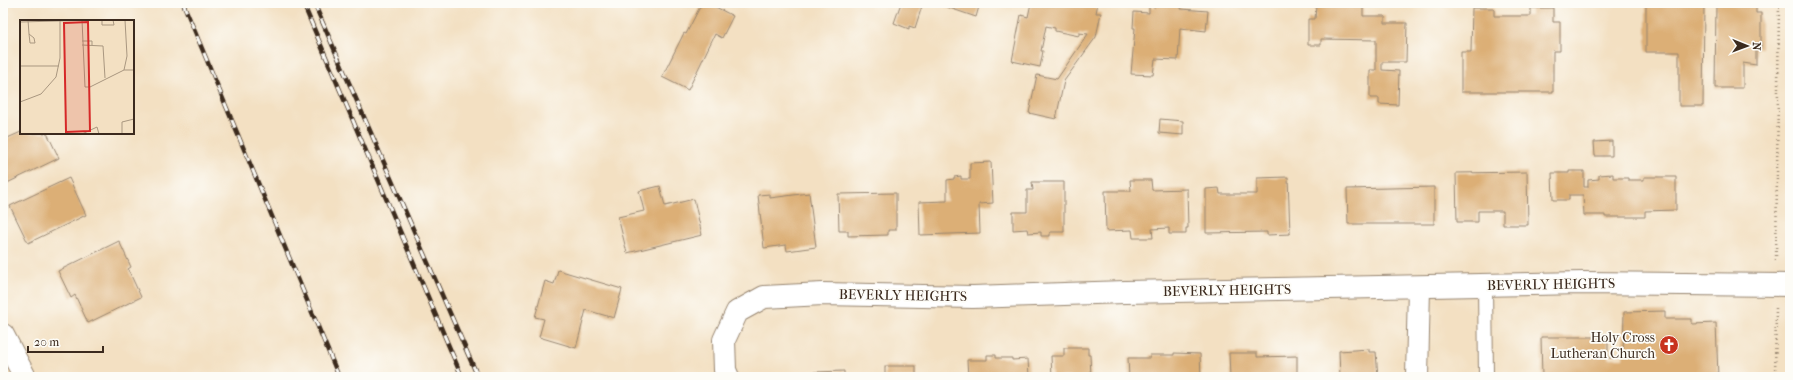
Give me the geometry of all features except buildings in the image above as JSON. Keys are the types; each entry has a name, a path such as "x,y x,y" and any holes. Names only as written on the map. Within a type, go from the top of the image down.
{"street":[{"name":"BEVERLY HEIGHTS","path":"728,377 725,370 724,340 737,312 764,297 823,294 973,297 1133,292 1582,283 1783,285"},
{"path":"1417,377 1418,286"},
{"path":"3,335 25,377"}],"lane":[{"path":"1484,285 1486,377"}],"path":[{"path":"1775,377 1783,285 1779,3"}],"railway":[{"path":"183,3 339,377"},
{"path":"303,3 462,377"},
{"path":"314,3 478,377"}],"place":[{"name":"Holy Cross Lutheran Church","path":"1669,345"}]}
